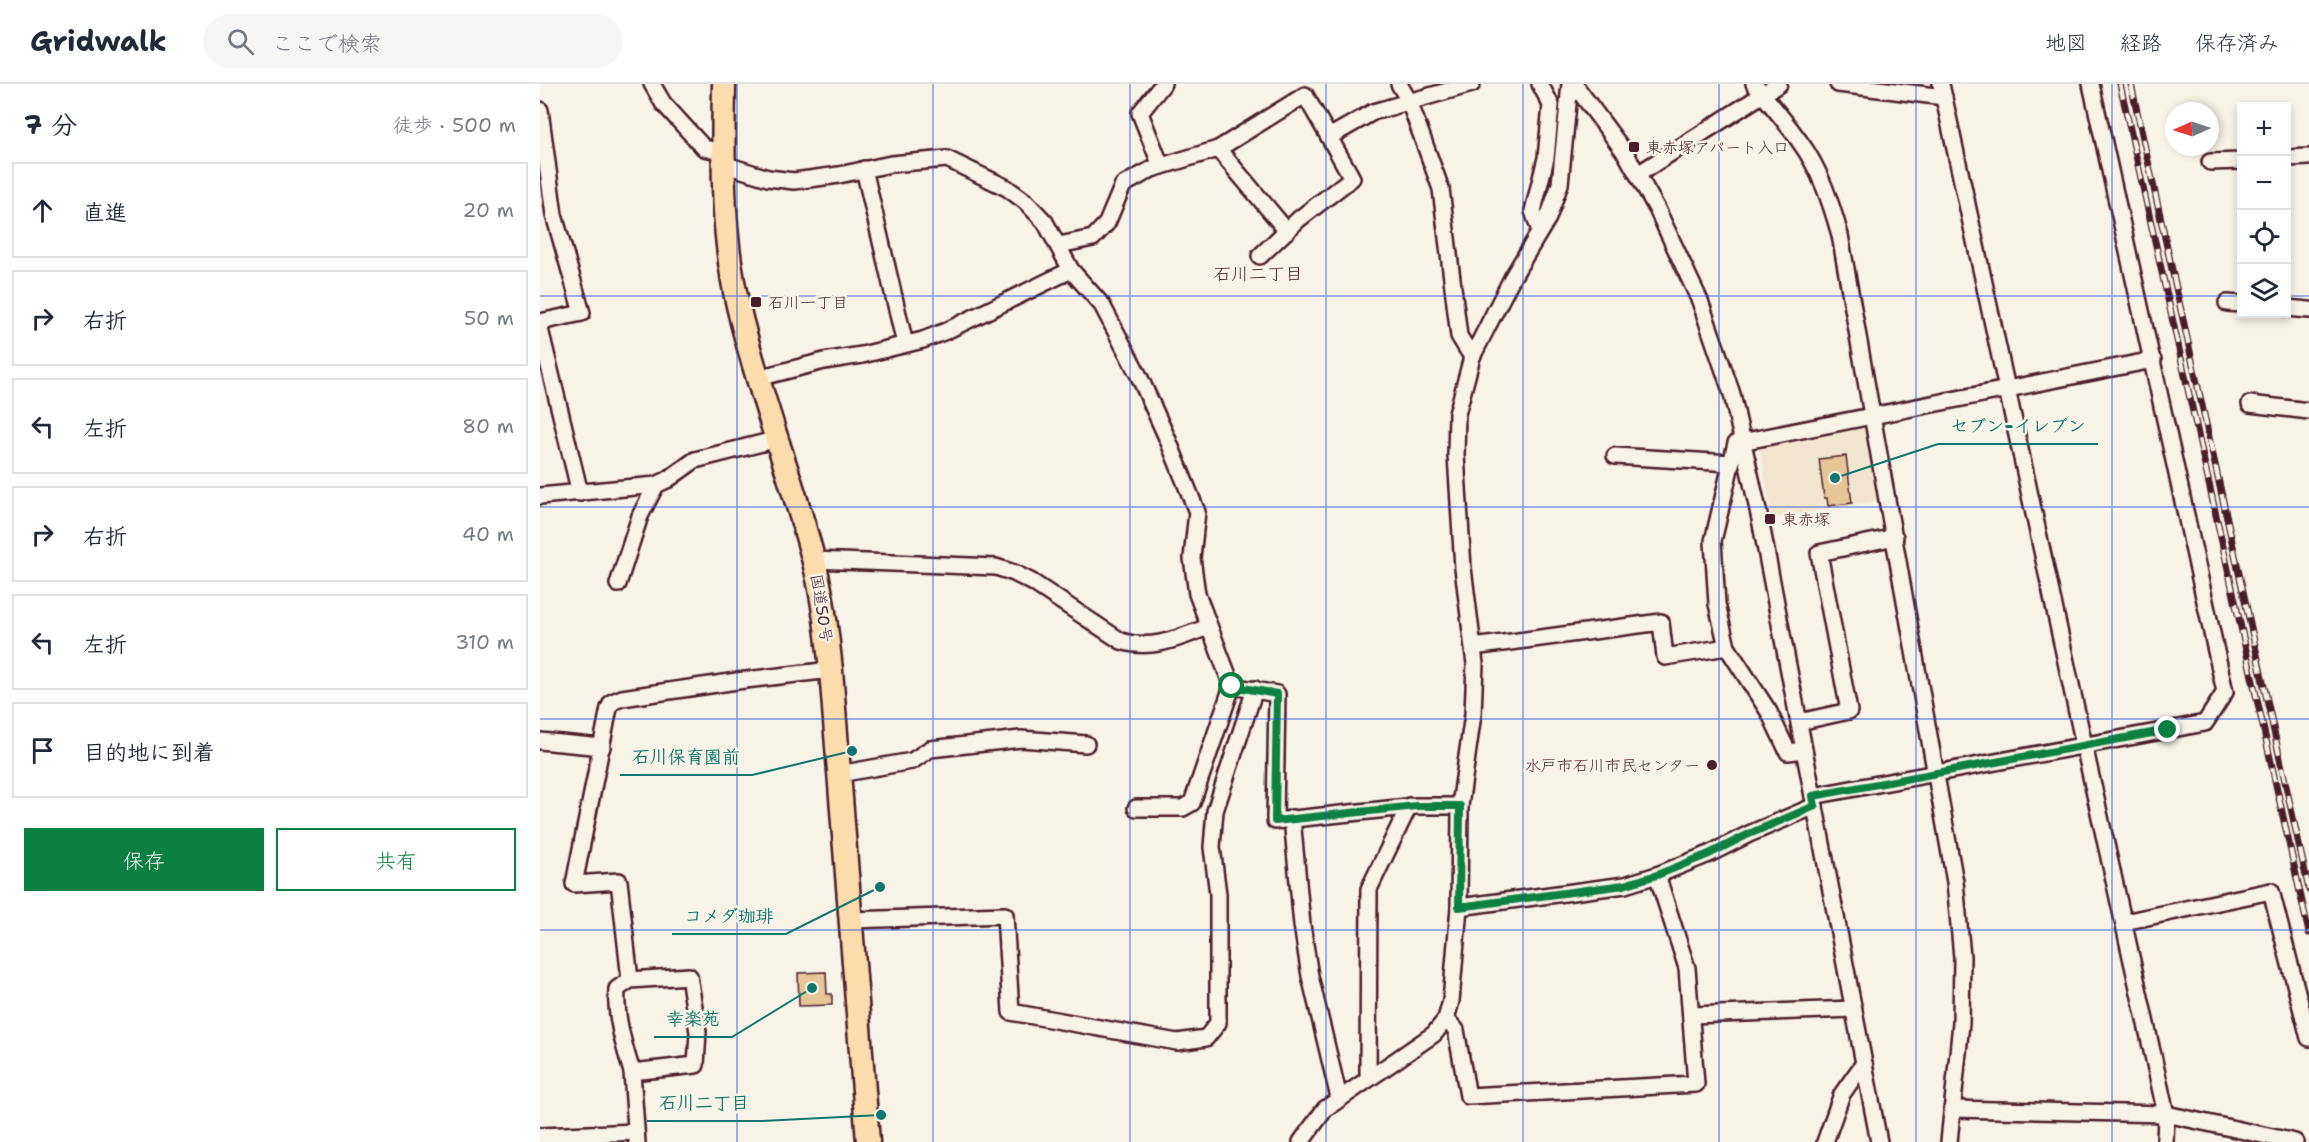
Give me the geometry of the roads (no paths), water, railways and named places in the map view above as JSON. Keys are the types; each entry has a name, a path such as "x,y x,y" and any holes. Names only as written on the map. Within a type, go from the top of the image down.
{"highway":[{"name":"国道50号","path":"724,84 724,208 730,263 739,310 814,560 824,610 831,670 867,1142"}],"street":[{"path":"652,84 663,103 704,148 768,178 794,181 891,164 947,159 1007,188 1026,202 1045,222 1071,270 1102,305 1139,376 1197,512 1192,558 1197,594 1232,686 1192,803 1184,808 1136,808"},
{"path":"1161,166 1140,113 1163,84"},
{"path":"1399,84 1409,101 1441,189 1459,336 1473,357"},
{"path":"1329,137 1373,112 1472,84"},
{"path":"1540,84 1551,105 1546,158 1533,212 1540,231"},
{"path":"1301,1142 1325,1109 1434,1034 1446,1019 1451,1001 1459,907 1460,806 1473,714 1475,664 1463,568 1456,455 1457,414 1473,357 1512,278 1548,218 1560,184 1570,84"},
{"path":"1574,84 1638,174 1684,263 1712,331 1732,394 1744,441 1879,1142"},
{"path":"1638,174 1758,89 1779,84"},
{"path":"1838,84 1942,90 2166,1114 2165,1142"},
{"path":"1459,907 1624,885 1657,875 1709,854 1814,801 1936,772 2205,723 2225,692 2091,84"},
{"path":"1758,89 1801,143 1819,175 1830,202 1840,235 1874,416 1955,882 1962,957 1961,1023 1949,1142"},
{"path":"1059,245 1093,237 1107,223 1123,185 1152,169 1218,149 1305,95 1352,178 1260,256"},
{"path":"540,110 554,215 582,313 540,322"},
{"path":"1218,149 1287,231"},
{"path":"2291,158 2309,157"},
{"path":"2210,162 2237,161"},
{"path":"864,170 905,344"},
{"path":"758,378 824,361 862,355 946,332 1071,270"},
{"path":"2291,308 2309,310"},
{"path":"540,329 580,493"},
{"path":"1804,750 1788,752 1769,712 1727,646 1717,604 1713,541 1736,443 2153,360"},
{"path":"2250,404 2309,411"},
{"path":"540,496 656,485 695,460 777,439"},
{"path":"1615,456 1731,463"},
{"path":"618,584 640,516 656,485"},
{"path":"1799,722 1849,711 1819,553 1895,537"},
{"path":"814,560 996,567 1032,582 1121,641 1136,646 1160,643 1208,627"},
{"path":"1473,647 1661,622 1665,657 1727,646"},
{"path":"630,980 619,881 574,884 612,702 622,698 737,681 831,670"},
{"path":"1232,686 1255,688 1277,694 1275,821 1409,806 1460,806"},
{"path":"851,920 1005,915 1011,1012 1176,1042 1206,1038 1218,1023 1218,894 1212,847 1215,811 1255,688"},
{"path":"839,774 912,761 930,749 1021,739 1086,744"},
{"path":"540,741 602,747"},
{"path":"1368,1078 1369,889 1409,806"},
{"path":"1292,818 1302,925 1310,976 1339,1098"},
{"path":"1446,1019 1456,1030 1468,1096 1696,1084 1687,968 1657,875"},
{"path":"2124,922 2271,891 2309,1038"},
{"path":"540,1136 637,1137 632,1072 616,1001 617,989 630,980 689,976 698,1032 696,1065 632,1072"},
{"path":"1691,1015 1854,1009"},
{"path":"1825,1142 1842,1094 1864,1064"},
{"path":"1952,1109 2166,1114 2295,1142"}],"railway":[{"path":"2120,84 2309,933"},
{"path":"2131,84 2309,890"}],"place":[{"name":"東赤塚アパート入口","path":"1634,147"},
{"name":"石川一丁目","path":"756,302"},
{"name":"セブン-イレブン","path":"1835,478"},
{"name":"東赤塚","path":"1770,519"},
{"name":"石川保育園前","path":"852,751"},
{"name":"水戸市石川市民センター","path":"1712,765"},
{"name":"コメダ珈琲","path":"880,887"},
{"name":"幸楽苑","path":"812,988"},
{"name":"石川二丁目","path":"881,1115"}],"district":[{"name":"石川二丁目","path":"1258,274"}]}
